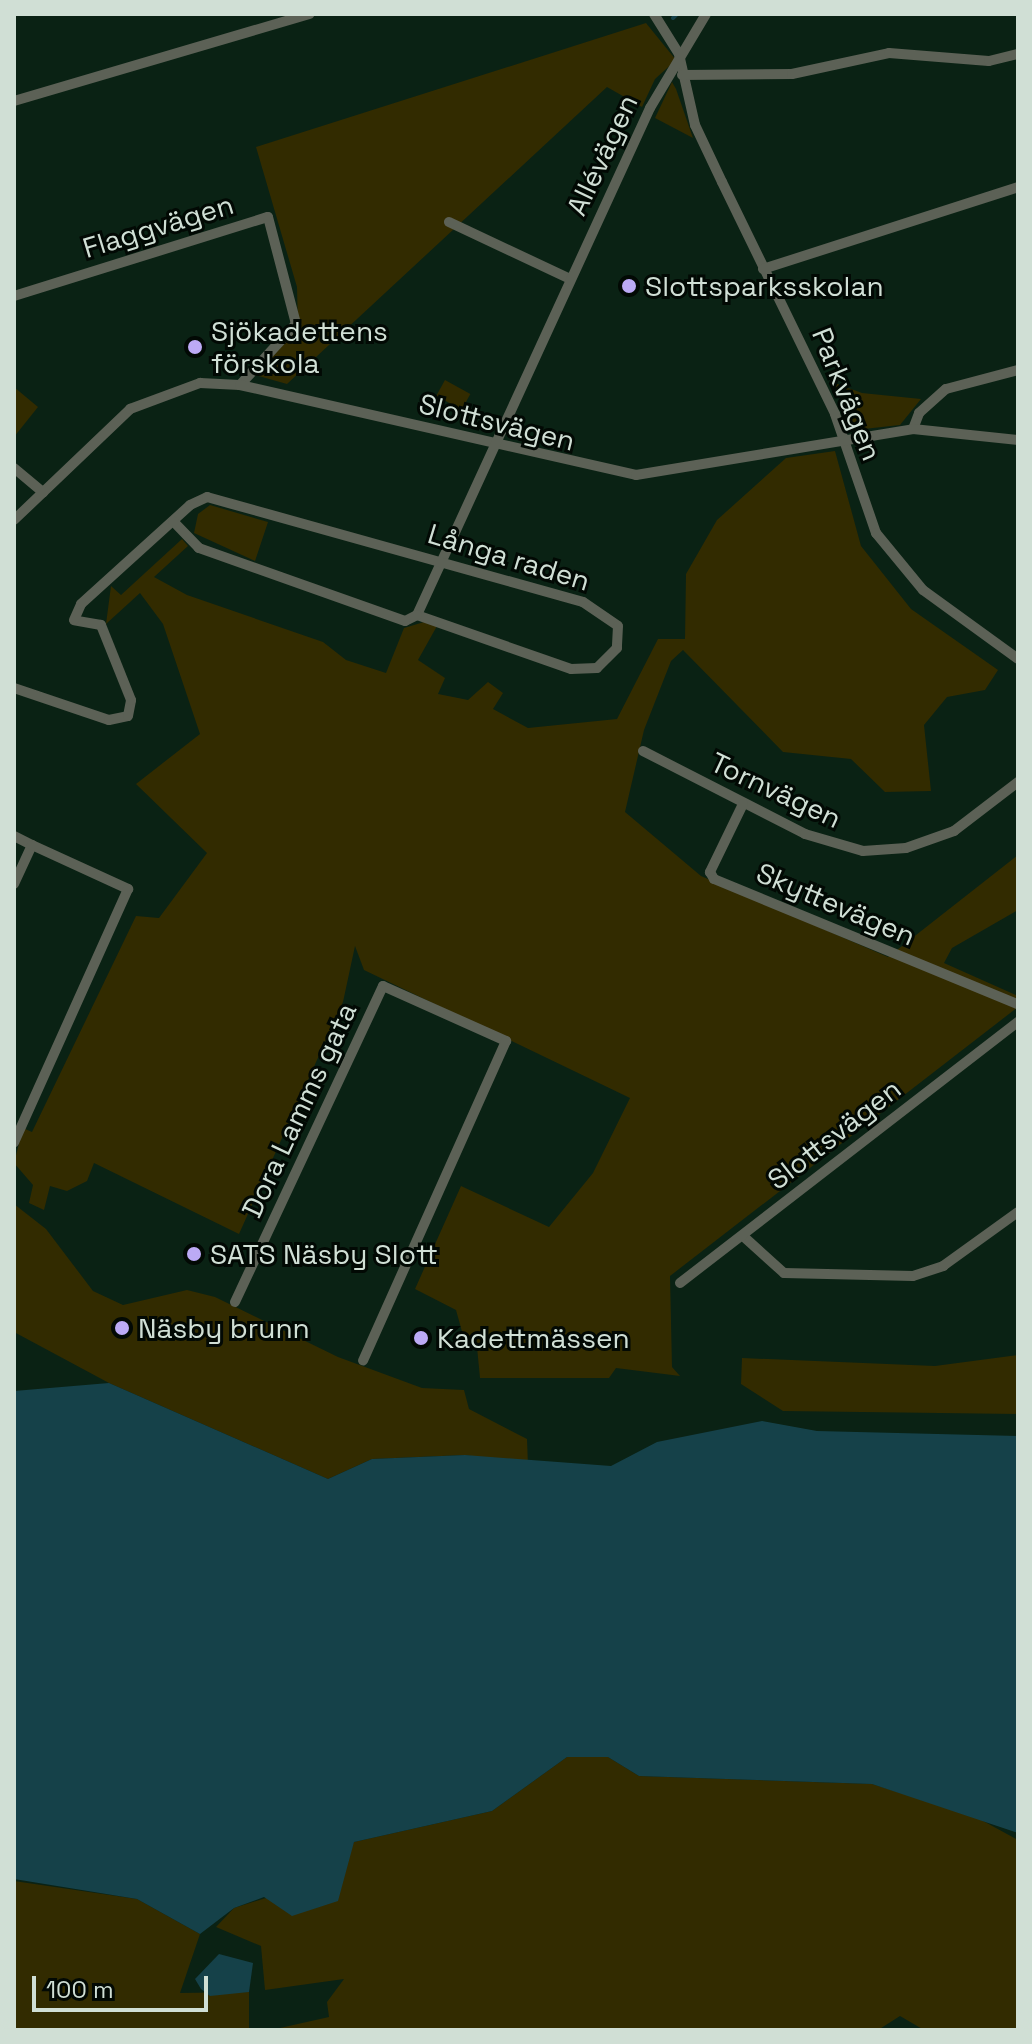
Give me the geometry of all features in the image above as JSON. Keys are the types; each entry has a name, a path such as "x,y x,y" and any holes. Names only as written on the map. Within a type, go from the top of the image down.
{"street":[{"path":"14,101 309,14"},
{"name":"Parkvägen","path":"654,14 679,54 695,125 844,440 871,521 893,558 948,612 1018,659"},
{"name":"Allévägen","path":"417,615 570,279 679,54 706,14"},
{"path":"682,75 792,74 889,53 989,61 1018,54"},
{"path":"763,269 1018,187"},
{"name":"Flaggvägen","path":"14,296 268,217 296,324 240,385"},
{"path":"449,222 570,279"},
{"path":"913,429 919,413 946,389 1018,370"},
{"name":"Slottsvägen","path":"14,520 145,401 177,387 240,385 493,446 636,475 913,429 1018,440"},
{"path":"14,468 43,492"},
{"name":"Långa raden","path":"14,688 109,720 128,716 131,700 101,625 74,620 81,604 173,521 199,499 218,498 583,602 618,626 617,648 597,668 571,669 417,615 405,621 199,548 173,521"},
{"name":"Tornvägen","path":"643,751 743,804 832,845 887,850 968,824 1018,782"},
{"name":"Skyttevägen","path":"743,804 710,872 714,879 1018,1004"},
{"path":"14,836 128,889 14,1143"},
{"path":"14,884 32,845"},
{"name":"Dora Lamms gata","path":"235,1302 383,986 506,1041 363,1361"},
{"name":"Slottsvägen","path":"680,1283 1018,1022"},
{"path":"743,1236 784,1273 913,1276 943,1266 1018,1212"}],"shaded area":[{"path":"646,23 676,60 655,79 642,107 607,87 287,384 255,375 298,329 297,287 256,147"},
{"path":"672,82 676,89 693,138 655,118"},
{"path":"445,380 470,394 462,410 436,396"},
{"path":"832,382 862,393 921,399 900,425 855,430"},
{"path":"14,387 38,407 14,437"},
{"path":"835,451 861,546 911,609 998,670 985,690 947,697 924,725 931,791 885,792 851,759 783,752 683,650 671,661 644,730 625,812 701,876 888,957 1018,855 1018,910 952,948 944,963 1018,996 1018,1007 670,1276 672,1367 680,1376 616,1368 609,1378 480,1378 477,1347 466,1346 456,1310 415,1289 461,1186 549,1227 593,1173 630,1098 364,970 355,946 343,1002 239,1234 94,1163 87,1181 67,1191 50,1186 44,1210 29,1203 33,1185 14,1163 23,1128 32,1132 136,916 159,918 207,853 136,784 200,734 163,624 140,593 106,624 111,586 121,595 182,539 188,546 154,577 187,595 323,642 346,660 386,673 404,628 424,622 437,626 418,660 445,678 438,694 468,700 488,682 503,693 493,709 528,728 617,719 658,639 685,639 686,574 717,520 786,458"},
{"path":"210,505 268,522 255,561 194,533 198,514"},
{"path":"14,1204 46,1229 93,1291 123,1305 187,1290 215,1297 338,1357 422,1388 464,1390 469,1409 527,1439 528,1465 465,1455 372,1459 328,1479 109,1383 14,1332"},
{"path":"1018,1355 1018,1414 783,1411 741,1384 742,1358 935,1366"},
{"path":"567,1757 608,1757 639,1776 872,1784 974,1816 1018,1840 1018,2030 924,2030 900,2016 878,2030 271,2030 329,2017 327,2002 344,1979 265,1990 261,1946 216,1927 234,1908 339,1875 354,1842 492,1811"},
{"path":"14,1881 137,1899 200,1934 180,1993 249,1992 249,2030 14,2030"}],"water":[{"path":"109,1383 328,1479 372,1459 465,1455 611,1466 657,1442 762,1421 817,1431 1018,1436 1018,1833 872,1784 639,1776 608,1757 567,1757 492,1811 354,1842 338,1901 292,1916 264,1897 234,1908 200,1934 137,1899 14,1879 14,1391"},
{"path":"219,1954 253,1963 249,1992 210,1996 201,1989 195,1979"}],"waterway":[{"path":"673,18 677,14"}],"place":[{"name":"Slottsparksskolan","path":"629,286"},
{"name":"Sjökadettens förskola","path":"195,347"},
{"name":"SATS Näsby Slott","path":"194,1254"},
{"name":"Näsby brunn","path":"122,1328"},
{"name":"Kadettmässen","path":"421,1338"}]}
